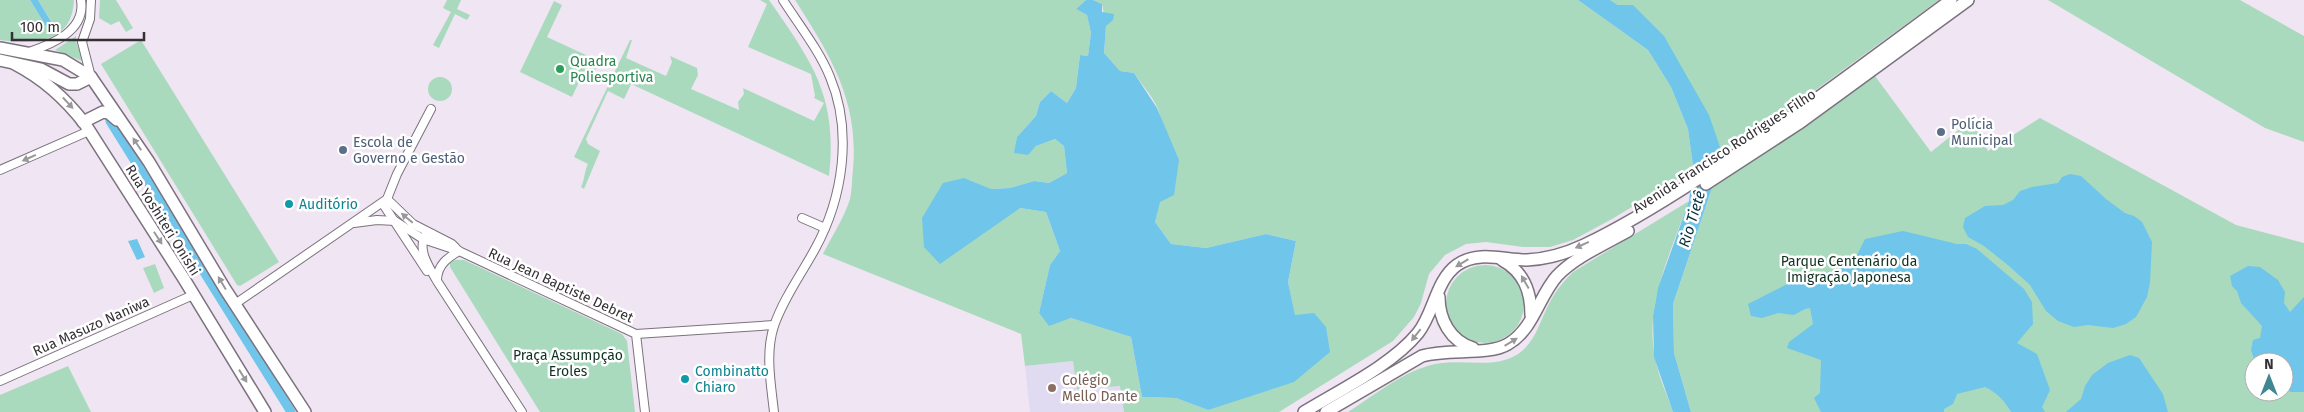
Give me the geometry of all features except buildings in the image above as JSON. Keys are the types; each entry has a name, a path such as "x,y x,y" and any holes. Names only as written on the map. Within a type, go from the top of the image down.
{"main road":[{"name":"Avenida Francisco Rodrigues Filho","path":"1737,160 1951,0"},
{"name":"Avenida Francisco Rodrigues Filho","path":"1326,412 1412,360 1435,352 1492,350 1508,344 1525,329 1547,289 1564,269 1672,200 1798,124 1968,0"},
{"path":"0,48 63,60 91,77"},
{"path":"0,60 41,69 69,84 77,84 91,77"},
{"name":"Rua Yoshiteri Onishi","path":"15,64 48,83 73,107 265,412"},
{"name":"Rua Yoshiteri Onishi","path":"91,77 126,128 235,304 305,412"},
{"path":"86,126 92,116 106,112 126,128"},
{"name":"Avenida Francisco Rodrigues Filho","path":"1304,412 1395,356 1420,331 1443,281 1457,265 1468,259 1479,257 1529,260 1559,255 1618,228 1672,200"},
{"path":"1499,258 1510,264 1525,281 1529,290 1531,317"},
{"path":"1439,292 1441,316 1445,325 1460,342 1480,350"}],"street":[{"path":"29,52 47,46 66,35 76,25 81,14 82,0"},
{"path":"91,77 82,42 90,19 92,0"},
{"path":"774,412 770,372 774,325 825,228 839,190 842,157 840,113 830,77 812,44 783,0"},
{"path":"235,304 385,201 431,109"},
{"path":"0,170 86,126"},
{"name":"Rua Jean Baptiste Debret","path":"385,201 395,221 430,276 437,281"},
{"name":"Rua Jean Baptiste Debret","path":"385,201 413,224 452,244 459,251"},
{"path":"802,218 825,228"},
{"path":"354,223 377,220 395,221"},
{"name":"Rua Jean Baptiste Debret","path":"395,221 423,239 459,251 636,334 645,412"},
{"path":"432,234 425,236 421,249 437,281 522,412"},
{"path":"437,281 438,271 444,262 448,257 459,251"},
{"name":"Rua Masuzo Naniwa","path":"0,381 193,295"},
{"path":"636,334 774,325"},
{"path":"1336,412 1393,371"}],"shaded area":[{"name":"Colégio Mello Dante","path":"1073,361 1121,386 1124,412 1030,412 1025,366"}],"green space":[{"path":"0,0 30,0 51,34 57,30 38,0 74,0 72,15 59,33 38,41 26,42 0,40"},
{"path":"100,0 116,0 133,28 126,32 119,21 111,25 99,18"},
{"path":"447,0 461,0 457,9 470,15 467,20 455,14 439,48 433,45 451,12 443,8"},
{"path":"760,0 769,0 798,42 818,81 825,102 829,123 831,148 829,176 631,84 624,99 608,91 586,139 588,144 600,151 584,189 581,187 588,164 574,157 630,40 632,40 626,58 666,76 672,62 670,56 697,68 698,75 691,89 739,110 738,102 744,94 743,88 814,121 824,103 814,98 811,74 748,47 767,4"},
{"path":"795,0 1086,0 1076,9 1087,15 1091,33 1088,56 1080,55 1076,88 1067,103 1051,91 1040,102 1036,116 1017,137 1015,153 1028,154 1036,146 1055,139 1064,146 1067,173 1049,183 1034,181 1010,188 990,189 964,178 1020,208 1046,212 1060,251 1050,265 1039,313 1049,325 1071,318 1131,337 1142,397 1176,398 1208,410 1295,316 1288,282 1296,241 1266,234 1206,248 1171,244 1155,222 1162,181 1164,149 1158,109 1134,73 1120,71 1104,53 1106,25 1102,4 1093,0 1578,0 1648,50 1671,87 1688,129 1693,166 1673,182 1573,240 1550,247 1523,247 1486,242 1466,244 1445,255 1429,274 1421,303 1414,317 1393,341 1279,412 1124,412 1120,386 1077,389 1073,361 1025,366 1021,334 823,254 850,199 854,144 847,100 839,79 820,40"},
{"path":"1610,0 1939,0 1784,113 1720,153 1720,147 1633,6 1618,5"},
{"path":"2048,0 2240,0 2304,36 2304,142 2265,128"},
{"path":"554,1 562,5 547,37 599,61 593,75 584,71 572,97 520,72"},
{"path":"76,36 77,43 82,61 55,50"},
{"path":"141,40 279,262 240,286 237,285 101,64"},
{"name":"Parque Centenário da Imigração Japonesa","path":"1875,76 1931,152 1971,120 1988,151 2040,118 2236,225 2304,243 2304,412 1691,412 1674,353 1673,304 1712,188"},
{"path":"440,77 445,78 451,84 451,94 445,100 440,101 435,100 429,94 428,89 429,84 435,78"},
{"path":"1689,201 1668,258 1656,297 1653,317 1656,364 1673,412 1348,412 1390,384 1423,367 1445,363 1488,363 1508,359 1518,354 1529,343 1555,294 1573,272"},
{"name":"Praça Assumpção Eroles","path":"464,260 622,334 627,341 635,412 540,412 450,267 450,261"},
{"path":"155,264 164,288 154,293 143,268"},
{"path":"1477,265 1493,265 1507,271 1518,282 1524,296 1524,312 1518,326 1507,337 1493,343 1477,343 1463,337 1452,326 1446,312 1446,296 1452,282 1463,271"},
{"path":"68,366 91,412 0,412 0,395"}],"water":[{"path":"30,0 38,0 57,31 51,34"},
{"path":"1086,0 1093,0 1102,4 1102,12 1114,14 1113,20 1106,26 1104,53 1120,71 1134,73 1157,108 1179,160 1174,195 1160,202 1155,222 1171,244 1206,248 1266,234 1296,241 1288,282 1295,315 1314,313 1326,327 1330,352 1294,382 1208,410 1176,398 1142,397 1131,337 1071,318 1049,326 1039,313 1050,265 1060,251 1046,212 1020,208 940,264 924,247 922,218 943,183 964,178 991,189 1010,188 1034,181 1049,183 1067,173 1064,146 1055,139 1036,146 1028,155 1014,153 1017,137 1036,116 1040,102 1051,91 1067,103 1076,88 1080,55 1088,56 1091,33 1087,15 1076,9"},
{"name":"Rio Tietê","path":"1578,0 1610,0 1618,5 1633,5 1664,36 1709,115 1720,147 1712,188 1673,304 1674,353 1691,412 1673,412 1654,357 1653,316 1658,288 1689,201 1693,166 1688,129 1671,87 1648,50"},
{"path":"2070,174 2081,176 2106,199 2125,213 2134,216 2142,222 2152,242 2150,283 2147,297 2136,317 2126,324 2113,328 2088,325 2074,327 2058,321 2046,311 2030,285 1984,246 1968,237 1963,227 1965,218 1985,206 2003,205 2013,200 2020,191 2058,183 2062,177"},
{"path":"1903,231 1957,244 1966,244 1977,249 2024,289 2032,302 2033,324 2017,343 2037,354 2050,390 2042,407 2045,412 2011,412 2000,397 1985,387 1957,394 1953,404 1944,409 1944,412 1821,412 1814,398 1820,393 1821,360 1787,348 1789,342 1813,324 1810,308 1794,315 1778,313 1762,318 1751,316 1748,304 1801,277 1837,270 1855,259 1865,239"},
{"path":"137,239 145,257 137,260 128,241"},
{"path":"2248,266 2260,267 2278,280 2285,292 2284,303 2290,312 2304,297 2304,392 2294,392 2294,352 2252,352 2253,340 2260,338 2262,326 2241,303 2237,291 2232,286 2230,276"},
{"path":"2130,355 2139,358 2163,394 2168,412 2066,412 2081,399 2085,386 2092,375 2108,363"}],"waterway":[{"path":"110,121 291,412"}],"place":[{"name":"Quadra Poliesportiva","path":"560,69"},
{"name":"Polícia Municipal","path":"1941,132"},
{"name":"Escola de Governo e Gestão","path":"343,150"},
{"name":"Auditório","path":"289,204"},
{"name":"Combinatto Chiaro","path":"685,379"},
{"name":"Colégio Mello Dante","path":"1052,388"}]}
